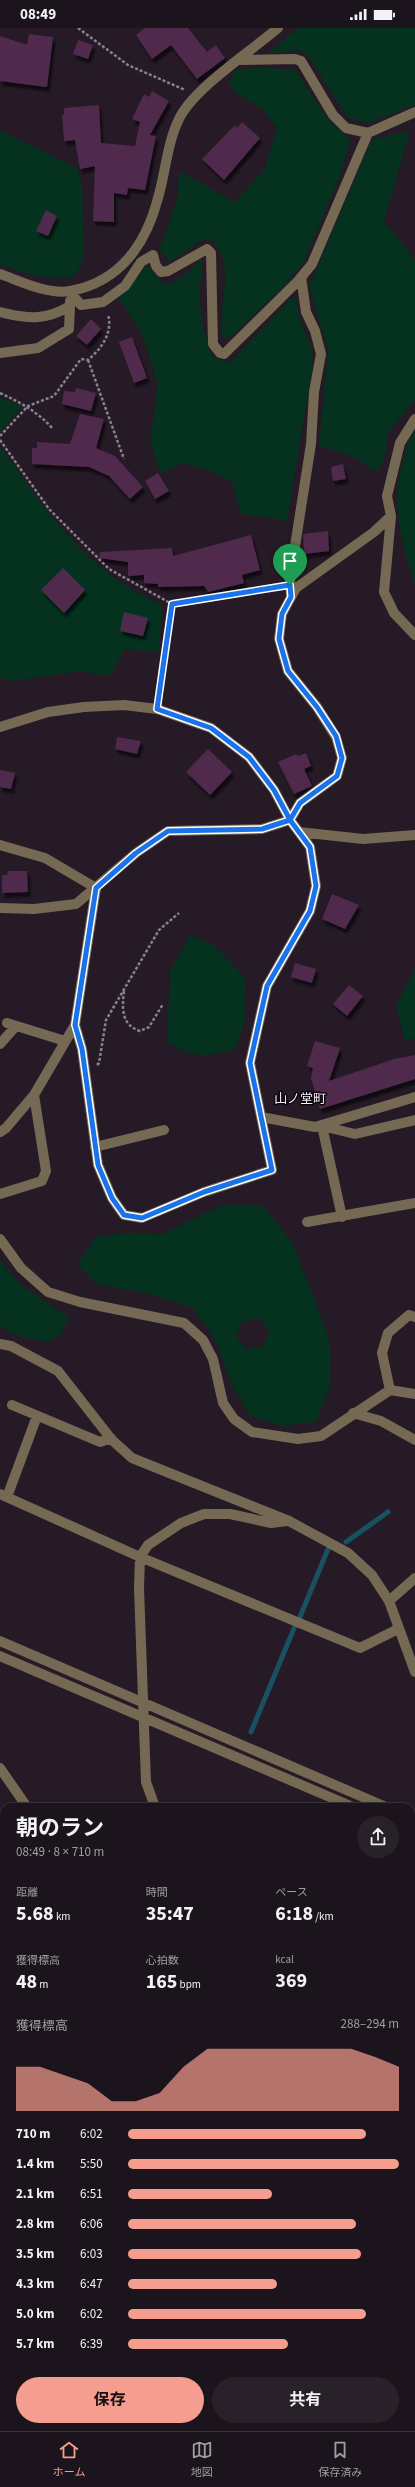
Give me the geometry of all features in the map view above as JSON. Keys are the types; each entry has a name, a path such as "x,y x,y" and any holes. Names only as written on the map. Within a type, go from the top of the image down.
{"street":[{"path":"0,274 27,284 69,291 107,276 124,264 139,247 151,225 174,130 180,116 197,95 278,28"},
{"path":"240,60 295,59 301,61 333,115 346,128 368,133 415,112"},
{"path":"69,291 81,305 105,300 125,286 141,262 149,255 153,255 156,266 161,272 168,271 207,249 211,254 213,344 220,353 224,354 301,277 312,264 368,133"},
{"path":"291,597 290,585 311,444 314,392 321,354 315,331 306,312 301,277"},
{"path":"0,353 38,348 69,329 69,291"},
{"path":"0,312 38,318 56,315 70,306"},
{"path":"415,419 400,443 387,496 391,516 384,592 394,613 415,635"},
{"path":"0,908 34,909 76,904 136,853 168,831 262,829 290,820 300,803 337,776 342,758 336,736 317,707 288,671 279,639 282,614 296,588 374,532 391,516"},
{"path":"0,727 48,712 84,707 124,705 157,709 211,728 249,757 274,790 290,820 310,847 316,886 310,911 267,986 250,1063 272,1170 204,1192 142,1218 124,1215 112,1198 98,1165 86,1073 75,1025 96,888"},
{"path":"299,832 363,839 415,834"},
{"path":"0,845 45,858 96,888"},
{"path":"0,1044 12,1024 65,1041"},
{"path":"0,1132 6,1128 34,1095 75,1025"},
{"path":"0,1194 42,1181 46,1171 34,1095"},
{"path":"262,1117 315,1127 415,1097"},
{"path":"322,1126 355,1134 415,1120"},
{"path":"322,1126 342,1217"},
{"path":"95,1147 164,1130"},
{"path":"307,1222 415,1203"},
{"path":"0,1239 21,1268 48,1292 80,1302 184,1323 203,1340 213,1359 223,1403 234,1419 252,1432 298,1439 321,1436 353,1413 390,1390 415,1394"},
{"path":"390,1390 382,1353 388,1333 409,1315 415,1316"},
{"path":"0,1344 11,1346 58,1371 111,1438 132,1458 289,1521 348,1553 372,1575 389,1601 415,1672"},
{"path":"12,1405 100,1442 111,1438"},
{"path":"353,1413 381,1421 415,1440"},
{"path":"37,1416 3,1495 140,1557 360,1648 398,1629"},
{"path":"154,1803 146,1782 145,1704 139,1588 140,1557 148,1545 181,1523 204,1514 230,1514 271,1523 289,1521"},
{"path":"389,1601 415,1578"},
{"path":"0,1641 377,1803"},
{"path":"0,1656 344,1803"},
{"path":"0,1768 24,1803"}],"path":[{"path":"78,28 128,65 197,95"},
{"path":"88,360 101,347 107,335 110,323 105,300"},
{"path":"0,436 28,406 54,396 81,359 88,360"},
{"path":"88,360 124,459"},
{"path":"0,393 28,406 40,415 53,429"},
{"path":"0,440 49,509 109,570 172,604 290,585"},
{"path":"157,709 172,604"},
{"path":"86,1073 99,1063 106,1020 159,930 179,913"},
{"path":"124,990 124,1016 132,1028 140,1031 149,1027 163,1004"}],"green space":[{"path":"298,28 415,28 415,105 369,123 348,118 307,54 296,50 267,54"},
{"path":"263,67 295,70 330,122 350,139 342,170 304,262 284,286 233,335 223,340 221,327 225,274 224,262 219,250 210,238 197,243 170,262 159,250 177,201 179,171 235,202 264,170 277,128 262,109 236,93 229,83 235,70"},
{"path":"0,130 77,168 82,185 84,260 74,276 64,278 46,278 28,274 0,264"},
{"path":"410,131 384,221 415,260 415,400 388,433 384,458 377,472 350,455 319,446 328,349 309,287 372,139"},
{"path":"201,258 201,313 204,331 213,357 230,363 295,295 301,324 311,346 313,363 287,521 240,513 232,481 206,469 184,463 160,473 150,441 158,385 142,333 118,297 146,264 165,285 186,275"},
{"path":"0,397 23,407 0,432"},
{"path":"415,429 415,585 403,545 398,507 398,488 406,449"},
{"path":"0,446 34,494 70,538 89,557 111,575 135,591 162,605 159,652 125,649 110,675 105,676 84,671 9,681 0,678"},
{"path":"190,935 215,946 246,979 245,1021 235,1049 215,1054 200,1055 192,1054 167,1042 170,971"},
{"path":"415,969 415,1038 405,1041 396,1006"},
{"path":"263,1205 293,1244 328,1335 331,1358 329,1389 316,1422 280,1426 250,1416 233,1387 216,1341 193,1308 153,1295 96,1284 77,1264 97,1236 130,1233 163,1234 220,1206","holes":["258,1318 270,1332 261,1348 247,1349 236,1337 242,1322"]},
{"path":"0,1260 19,1283 69,1318 61,1334 47,1342 17,1336 0,1326"}],"building":[{"path":"145,28 188,28 207,52 216,45 225,58 197,79 171,45 152,59 136,35"},
{"path":"29,34 53,37 47,87 0,81 0,36 27,45"},
{"path":"78,40 93,45 88,59 73,54"},
{"path":"152,91 169,101 150,135 156,136 145,190 128,188 127,195 114,193 114,222 93,221 95,166 80,169 75,140 64,141 62,115 64,115 64,108 99,105 101,143 135,146 140,122 132,119 144,94 149,97"},
{"path":"242,122 260,138 224,180 202,159 235,125 237,128"},
{"path":"46,210 57,216 48,236 36,231"},
{"path":"91,319 101,329 87,345 76,336"},
{"path":"132,337 147,378 134,383 119,342"},
{"path":"76,388 96,393 91,411 62,404 64,391 75,392"},
{"path":"80,414 104,419 96,448 115,456 143,487 130,499 109,476 89,467 32,464 32,448 37,448 37,442 70,444"},
{"path":"343,464 346,479 333,481 331,467"},
{"path":"158,473 169,491 155,499 145,481"},
{"path":"328,531 329,551 304,554 303,534"},
{"path":"251,535 260,570 242,575 244,583 208,592 204,586 158,587 158,584 144,583 144,575 128,576 128,562 99,558 100,552 172,548 173,556"},
{"path":"63,568 85,590 64,613 41,590"},
{"path":"124,612 148,618 143,636 120,631"},
{"path":"117,737 141,741 137,754 115,749"},
{"path":"208,749 232,772 210,795 186,772"},
{"path":"306,753 311,766 304,769 312,786 294,794 278,762 296,754 298,756"},
{"path":"0,770 15,773 11,789 0,787"},
{"path":"8,871 27,871 28,892 2,893 2,875 7,875"},
{"path":"332,894 359,905 345,929 322,919"},
{"path":"295,963 316,969 312,983 291,977"},
{"path":"349,985 363,996 347,1016 333,1004"},
{"path":"315,1041 340,1048 329,1081 394,1059 415,1055 415,1079 320,1109 311,1078 313,1068 307,1066"}],"waterway":[{"path":"346,1542 388,1512"},
{"path":"300,1617 328,1549"},
{"path":"251,1732 295,1626"}],"district":[{"name":"山ノ堂町","path":"300,1099"}],"route":[{"path":"290,585 172,604 157,709 211,728 249,757 274,790 290,820 310,847 316,886 310,911 267,986 250,1063 272,1170 204,1192 142,1218 124,1215 112,1198 98,1165 86,1073 82,1049 75,1025 96,888 136,853 168,831 262,829 290,820 300,803 337,776 342,758 336,736 317,707 288,671 279,639 282,614 291,597 290,585"}]}
